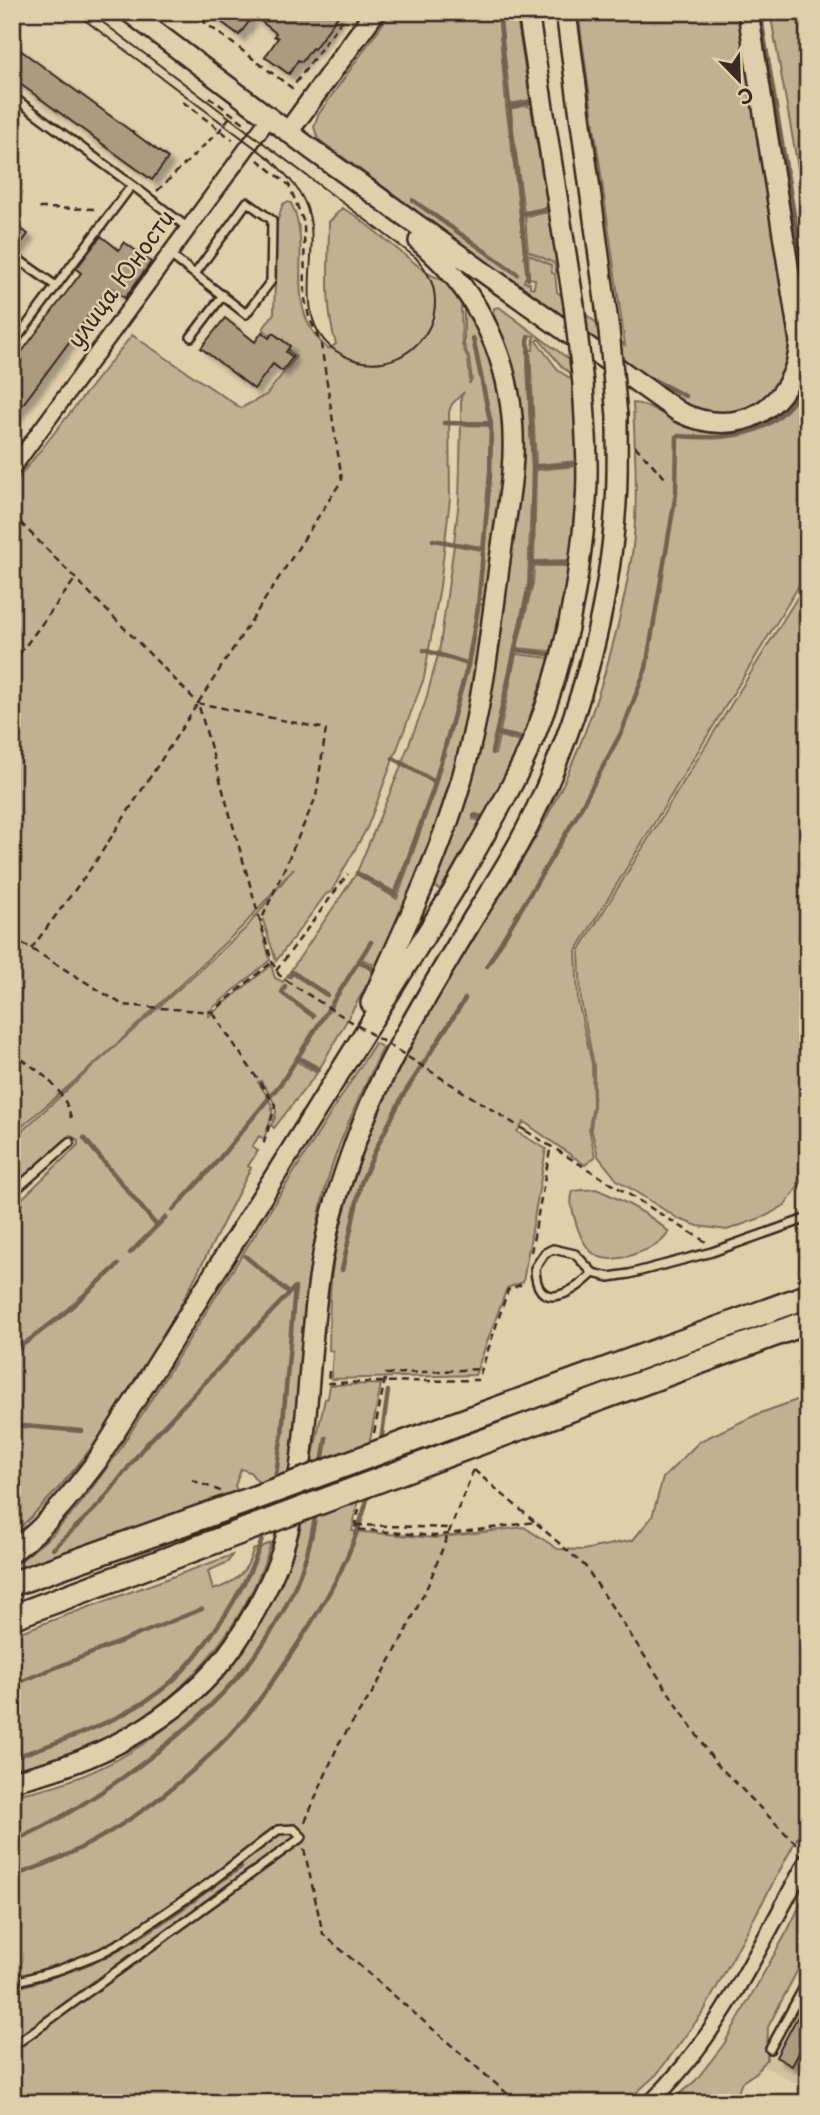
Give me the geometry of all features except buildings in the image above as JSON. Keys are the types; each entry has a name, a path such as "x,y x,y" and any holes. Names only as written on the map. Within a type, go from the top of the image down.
{"highway":[{"path":"12,1584 808,1296"},
{"path":"12,1617 808,1322"}],"main road":[{"path":"129,12 263,125 288,132 679,412 705,423 733,423 747,419 760,413 782,395 795,370 800,342 748,12"},
{"path":"288,132 375,12"},
{"path":"12,1552 60,1508 97,1461 453,891 504,800 535,736 556,678 570,614 586,499 583,384 574,305 528,12"},
{"path":"12,1782 50,1773 94,1756 143,1730 183,1701 213,1671 242,1634 268,1587 282,1551 299,1471 314,1314 324,1249 336,1199 357,1135 391,1061 530,823 573,724 605,596 612,548 617,499 617,416 609,330 566,12"},
{"path":"312,149 442,260 468,292 485,320 501,361 509,394 512,425 512,471 484,674 454,805 433,865 342,1069"}],"street":[{"name":"улица Юности","path":"12,468 263,125"},
{"path":"650,2103 670,2084 717,2021 805,1854"}],"lane":[{"path":"12,96 188,228"},
{"path":"12,345 132,185"},
{"path":"169,254 246,314 271,281 272,220 247,202 195,274"},
{"path":"12,255 56,286"},
{"path":"191,337 223,295"},
{"path":"12,1193 70,1142"},
{"path":"593,1273 570,1293 558,1297 546,1295 539,1288 535,1268 545,1253 553,1250 575,1254 593,1273 609,1276 653,1269 712,1252 808,1218"},
{"path":"12,1983 61,1969 125,1940 208,1884 278,1830 294,1829 302,1837 12,2047"},
{"path":"770,2049 808,1980"}],"path":[{"path":"191,12 292,88 348,12"},
{"path":"209,97 263,125"},
{"path":"32,949 94,864 342,480 321,344 309,317 305,299 304,223 289,185 183,102"},
{"path":"633,443 667,481"},
{"path":"12,514 198,703 276,971 296,987 706,1242"},
{"path":"12,664 76,578"},
{"path":"198,703 326,729 316,797 261,921"},
{"path":"276,971 348,874"},
{"path":"12,937 123,1005 212,1012 272,962"},
{"path":"212,1012 273,1102 274,1120 269,1126 263,1146"},
{"path":"12,1052 52,1082 68,1102 71,1118"},
{"path":"530,1258 551,1145"},
{"path":"329,1371 328,1383 478,1380 508,1290 523,1284"},
{"path":"385,1381 386,1374 481,1369"},
{"path":"518,2103 323,1934 302,1837 306,1814 340,1743 374,1690 429,1583 475,1468 585,1566 714,1761 805,1854"},
{"path":"192,1480 223,1492"},
{"path":"450,1528 356,1526 434,1536 535,1522"}],"shaded area":[{"path":"391,12 498,12 506,106 526,254 527,278 524,282 530,283 530,287 534,288 535,279 529,278 528,254 551,265 557,292 625,345 578,12 738,12 791,337 790,357 772,394 737,415 691,411 318,139 314,127 318,115","holes":["412,199 518,273 518,275"]},
{"path":"500,12 516,12 530,100 509,104"},
{"path":"757,12 808,314 807,368 794,398 808,413 808,571 576,951 578,1001 592,1064 593,1105 589,1128 595,1157 585,1165 524,1122 517,1132 546,1149 523,1282 507,1288 475,1375 331,1379 333,1351 329,1350 330,1286 333,1265 356,1172 373,1128 413,1043 550,811 577,752 610,657 631,561 635,523 633,403 647,406 686,424 731,429 799,378"},
{"path":"770,12 808,12 808,223"},
{"path":"526,105 531,108 548,207 524,212 510,109"},
{"path":"291,203 298,222 301,296 305,314 313,332 328,349 336,344 329,299 329,222 342,208 356,216 427,273 451,288 461,304 462,345 468,359 469,384 472,380 469,358 464,345 464,300 490,355 500,390 504,419 503,481 487,600 480,599 491,476 492,426 474,337 472,338 489,422 461,422 461,397 464,392 452,404 449,412 450,498 440,586 424,678 367,828 331,892 326,894 276,961 263,920 260,922 270,960 208,1012 209,1016 271,965 275,978 283,982 356,874 397,899 433,795 443,755 446,755 445,750 469,664 479,604 486,605 467,726 448,797 409,900 377,966 364,960 361,964 374,972 320,1068 300,1057 298,1062 317,1073 274,1128 271,1125 276,1114 274,1103 261,1081 258,1082 269,1099 272,1110 264,1139 259,1136 252,1147 258,1151 248,1166 251,1168 175,1315 119,1410 51,1496 12,1535 12,1208 78,1145 78,1140 70,1135 12,1187 12,1140 246,928 294,868 243,926 107,1053 12,1135 12,486 132,335 241,408 266,395 296,357 263,329 274,313 277,222 283,204"},
{"path":"549,213 559,273 556,272 554,263 528,251 525,217"},
{"path":"499,307 570,360 572,374 563,368 539,339 536,341 559,371 573,380 577,461 536,465 530,350 533,350 534,336 528,335 532,468 528,584 491,754 495,754 499,736 521,742 485,816 475,814 473,819 482,821 440,890 434,886 448,851 477,754 518,394 510,356 493,313 494,308"},
{"path":"461,425 490,426 483,547 454,543 459,500"},
{"path":"578,466 571,560 534,561 536,470"},
{"path":"454,545 483,550 477,608 467,662 439,653"},
{"path":"534,566 570,566 561,616 552,650 549,651 517,648 533,583"},
{"path":"808,580 808,1173 785,1205 766,1216 727,1230 698,1226 679,1219 617,1180 598,1156 591,1128 594,1065 581,1001 579,951"},
{"path":"516,654 550,658 523,736 520,737 500,732"},
{"path":"438,655 467,664 434,781 402,762 425,703"},
{"path":"402,764 434,783 395,892 357,872"},
{"path":"375,1043 383,1048 340,1143 327,1182 315,1235 290,1472 259,1483 250,1472 241,1469 235,1486 238,1492 20,1571 17,1564 52,1535 81,1503 117,1454"},
{"path":"596,1189 635,1208 669,1232 660,1243 626,1257 606,1259 591,1252 580,1235 571,1203 573,1191"},
{"path":"381,1384 352,1531 435,1538 524,1527 558,1549 583,1550 633,1540 652,1517 663,1478 700,1441 758,1414 808,1396 808,1818 704,2011 657,2074 625,2103 12,2103 12,1795 62,1783 109,1764 153,1738 192,1705 227,1668 257,1626 281,1581 299,1534 318,1430 330,1385"},
{"path":"271,1543 244,1606 225,1636 179,1688 152,1711 93,1746 12,1774 12,1635 232,1555 228,1562 208,1571 213,1590 228,1584 244,1571 253,1550"},
{"path":"808,1889 808,1950 768,2027 767,2059 757,2072 742,2082 738,2093 729,2103 670,2103 696,2080 724,2044"},
{"path":"808,1967 808,2087 807,2089 756,2062"}],"waterway":[{"path":"499,12 528,279"},
{"path":"760,12 808,298"},
{"path":"508,107 533,102"},
{"path":"414,201 517,274"},
{"path":"522,214 551,209"},
{"path":"492,752 530,583 533,467 528,337"},
{"path":"357,873 395,895 432,794 468,665 478,608 490,474 491,424 473,338"},
{"path":"487,966 577,815 622,731 646,668 676,493 677,436 737,435 770,423 784,412 797,396 808,376"},
{"path":"654,380 685,396"},
{"path":"444,423 491,424"},
{"path":"533,467 575,464"},
{"path":"433,540 484,549"},
{"path":"531,563 568,563"},
{"path":"424,650 468,664"},
{"path":"515,650 548,654"},
{"path":"497,733 520,738"},
{"path":"393,758 435,782"},
{"path":"474,816 485,818"},
{"path":"173,1210 215,1164 282,1082 371,942"},
{"path":"359,961 376,970"},
{"path":"290,976 292,972 327,995"},
{"path":"285,986 282,993 313,1016"},
{"path":"342,1270 361,1183 377,1147 402,1097 465,999"},
{"path":"298,1058 318,1070"},
{"path":"84,1138 157,1226"},
{"path":"130,1253 166,1217"},
{"path":"245,1256 289,1293"},
{"path":"12,1353 61,1316 118,1265"},
{"path":"53,1549 101,1503 143,1448 295,1287 275,1481"},
{"path":"381,1442 388,1391"},
{"path":"12,1425 82,1431"},
{"path":"322,1464 326,1438"},
{"path":"12,1876 77,1850 138,1813 195,1769 244,1719 278,1673 331,1590 349,1554 369,1492"},
{"path":"12,1841 55,1820 122,1778 190,1725 220,1696 248,1664 272,1630 292,1593 307,1554 316,1511"},
{"path":"12,1758 111,1720 148,1700 182,1672 238,1594 264,1531"},
{"path":"12,1685 202,1609"},
{"path":"12,1988 71,1970 123,1947 241,1867"}],"tram line":[{"path":"74,12 270,159 294,184 309,215 310,305 322,338 336,351 359,361 382,362 403,355 420,341 431,323 435,302 430,279 415,257 89,12"}]}
